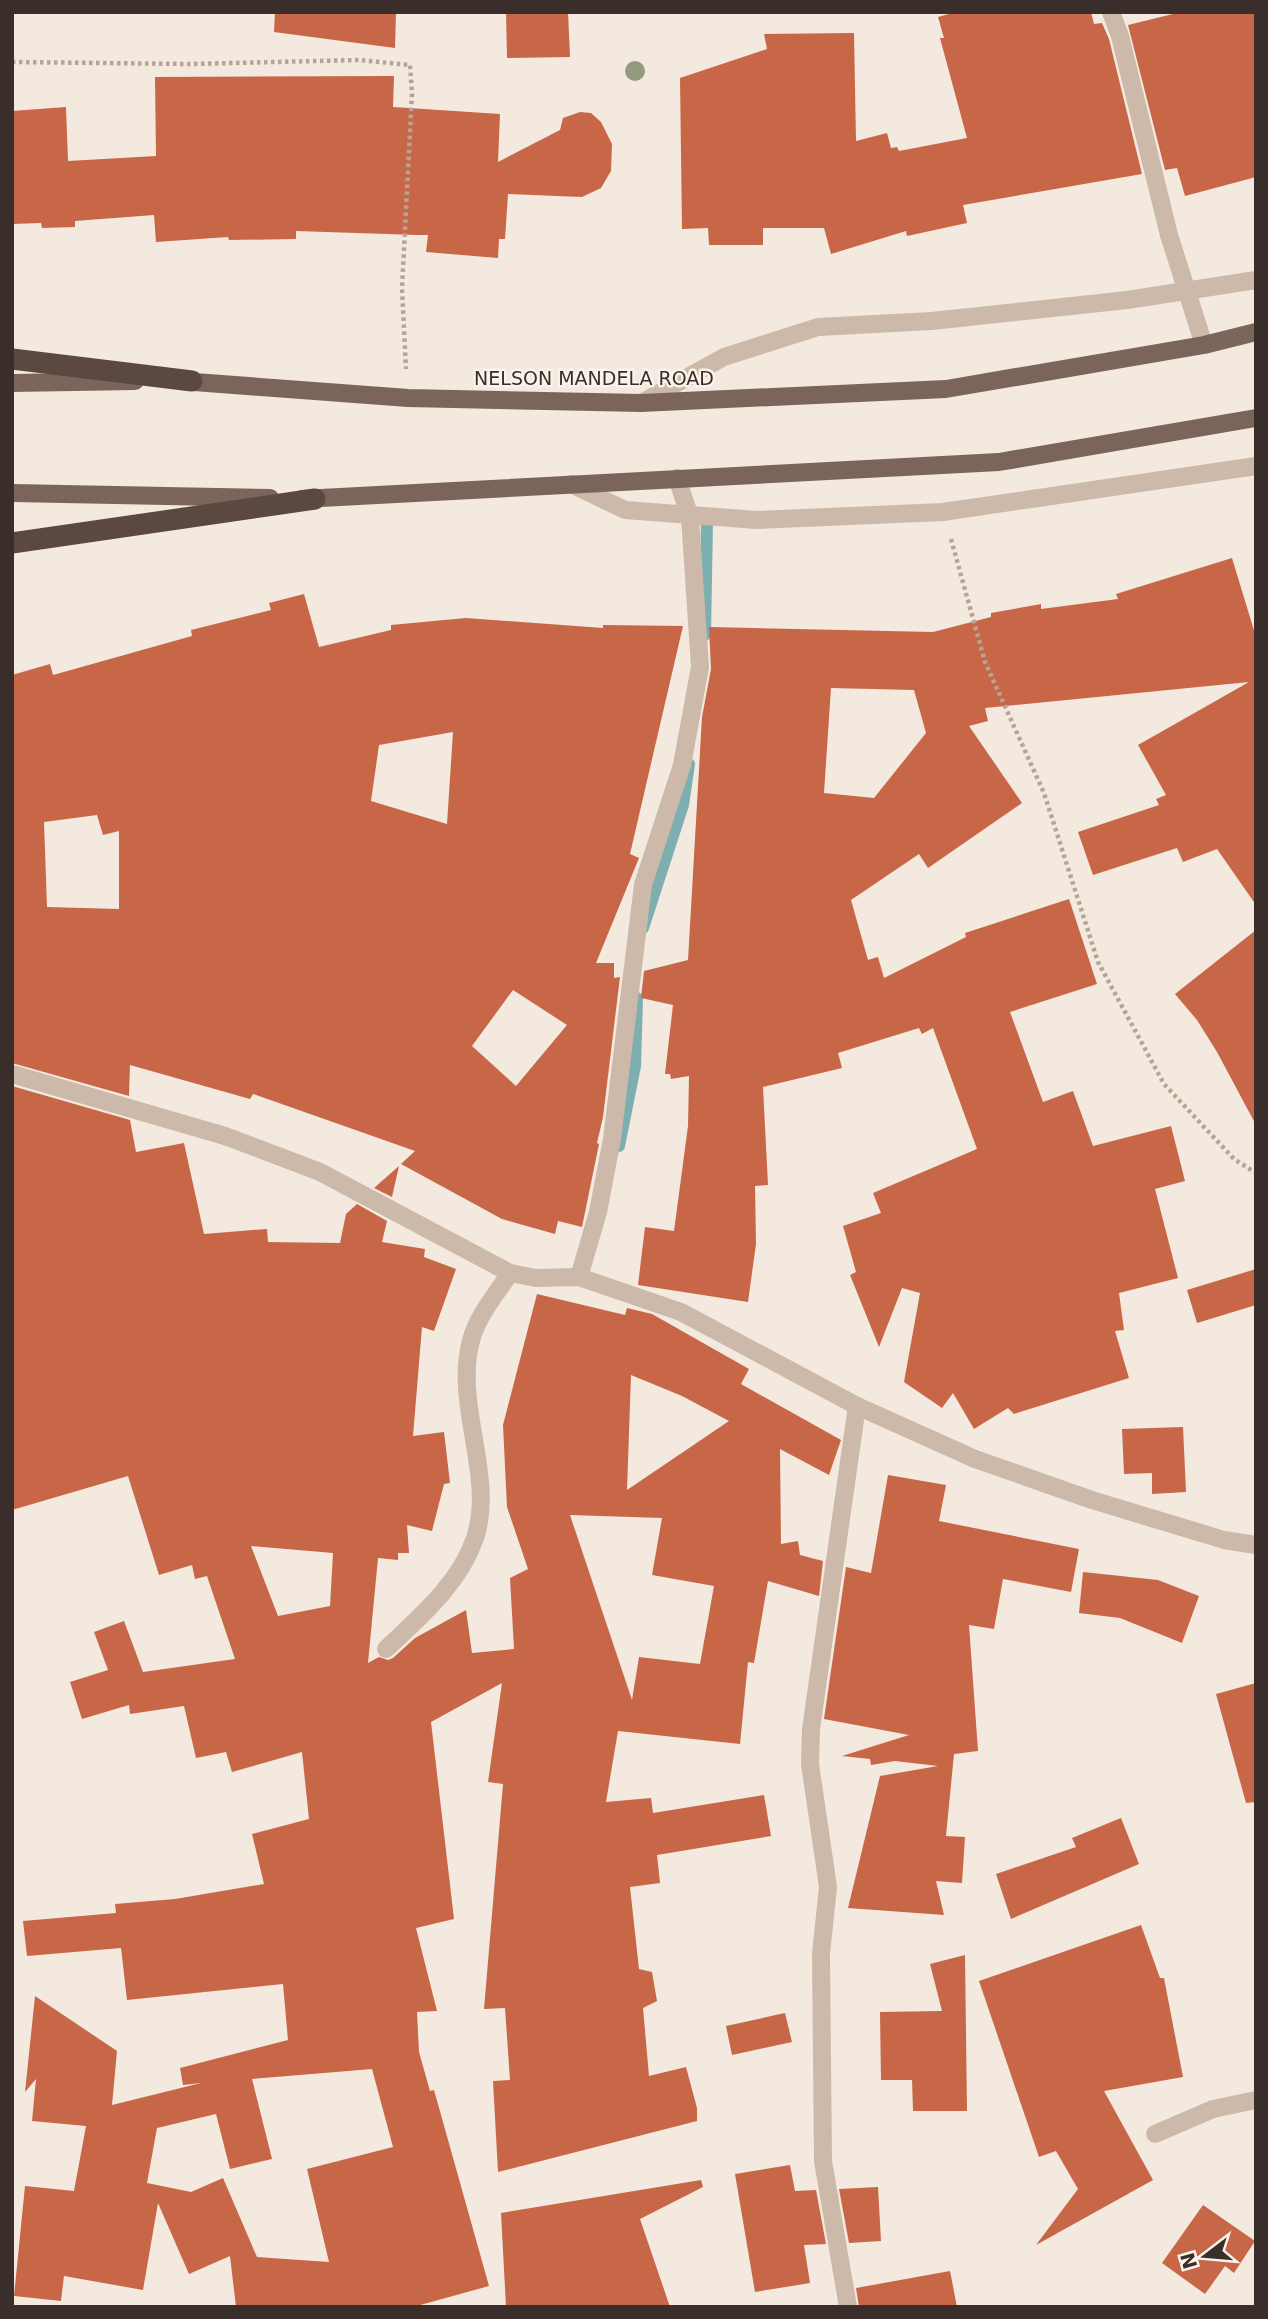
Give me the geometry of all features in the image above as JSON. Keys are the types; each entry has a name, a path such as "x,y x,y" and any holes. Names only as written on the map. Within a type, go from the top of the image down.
{"highway":[{"path":"12,359 191,381"},
{"path":"12,543 316,499"}],"main road":[{"name":"NELSON MANDELA ROAD","path":"12,383 191,381 408,398 641,403 946,389 1204,345 1256,332"},
{"path":"12,493 316,499 999,462 1131,442 1256,418"}],"street":[{"path":"1111,12 1187,293 1204,345"},
{"path":"641,403 724,357 818,327 932,321 1187,293 1256,279"},
{"path":"571,484 625,510 757,520 943,512 1256,466"},
{"path":"579,1278 598,1212 612,1139 643,885 682,765 700,667 690,517 677,478"},
{"path":"12,1074 225,1136 320,1172 510,1273 536,1278 579,1278 681,1312 857,1406 975,1459 1224,1540 1256,1545"},
{"path":"386,1649 430,1607 464,1564 476,1536 480,1490 467,1394 467,1357 472,1334 510,1273"},
{"path":"848,2307 823,2161 821,1954 828,1887 810,1763 811,1730 857,1406"},
{"path":"1155,2134 1213,2109 1256,2100"}],"path":[{"path":"12,62 189,64 360,60 410,65 412,94 402,288 408,398"},
{"path":"943,512 985,662 1044,793 1098,962 1164,1084 1234,1159 1256,1173"}],"building":[{"path":"275,12 396,12 395,48 274,32"},
{"path":"506,12 568,12 570,57 507,58"},
{"path":"956,12 1091,12 1094,24 1102,23 1109,39 1142,174 963,205 967,223 907,236 906,231 831,254 824,228 763,228 763,245 709,245 708,228 682,229 680,78 767,49 764,34 854,33 856,141 887,133 891,148 897,147 899,151 967,138 940,38 944,38 938,17"},
{"path":"1181,12 1256,12 1256,177 1185,196 1177,168 1165,170 1128,25"},
{"path":"394,76 393,107 500,114 498,162 560,130 563,118 580,112 591,113 601,122 612,144 611,171 601,188 582,197 508,194 505,239 499,239 498,258 426,252 428,235 296,231 296,239 229,240 228,237 156,242 154,215 75,221 75,227 42,228 41,223 12,224 12,111 66,107 68,161 156,156 155,77"},
{"path":"1232,558 1256,637 1256,905 1217,849 1183,862 1177,848 1093,875 1078,832 1159,805 1156,799 1166,795 1138,745 1249,682 985,708 988,721 969,726 1022,803 928,868 919,854 851,900 868,960 878,957 884,978 966,937 965,933 1069,899 1097,984 1010,1012 1043,1102 1073,1091 1093,1146 1171,1126 1185,1181 1155,1189 1178,1278 1119,1293 1124,1330 1115,1331 1129,1378 1014,1414 1008,1408 974,1429 953,1393 942,1408 904,1382 920,1293 902,1288 879,1347 850,1275 856,1272 843,1226 881,1213 873,1193 977,1149 933,1028 922,1034 919,1028 838,1053 842,1068 763,1087 768,1185 755,1186 756,1244 748,1302 638,1285 645,1227 674,1231 688,1126 689,1076 671,1079 670,1074 665,1074 673,1005 641,998 644,971 688,960 702,717 711,669 709,627 933,632 991,617 991,613 1041,604 1041,609 1118,599 1116,594","holes":["831,688 914,690 926,733 874,798 824,793"]},
{"path":"304,594 319,647 391,630 391,625 466,618 603,628 603,625 683,626 630,854 639,858 596,963 614,963 614,978 620,977 603,1117 597,1143 599,1144 582,1227 558,1221 555,1234 502,1219 401,1164 415,1151 253,1094 250,1099 130,1065 129,1096 12,1063 12,675 50,664 53,675 192,636 191,630 271,610 269,603","holes":["453,732 447,824 371,801 379,745","97,815 103,835 119,831 119,909 47,907 44,822","513,990 567,1025 516,1086 472,1046"]},
{"path":"1256,930 1256,1125 1217,1052 1197,1020 1175,994"},
{"path":"12,1086 130,1120 136,1152 184,1143 204,1234 267,1229 268,1242 340,1243 346,1214 357,1204 387,1221 382,1242 425,1249 424,1257 456,1269 434,1331 422,1327 413,1436 444,1432 450,1483 444,1484 432,1531 407,1525 409,1553 398,1553 398,1560 378,1558 368,1663 379,1657 388,1660 393,1658 415,1638 466,1610 472,1653 514,1649 510,1578 528,1569 507,1507 503,1425 537,1294 625,1315 627,1308 652,1314 749,1369 741,1384 841,1440 829,1475 780,1449 781,1544 798,1541 800,1555 823,1561 819,1596 768,1581 754,1663 748,1662 740,1744 618,1731 606,1802 651,1798 653,1813 764,1795 771,1836 657,1855 660,1883 630,1887 639,1969 652,1972 657,2001 643,2008 649,2076 686,2067 697,2108 697,2121 498,2172 493,2081 510,2080 505,2008 484,2009 503,1784 488,1782 502,1683 431,1722 454,1919 416,1928 437,2011 417,2012 419,2052 430,2091 434,2090 489,2286 413,2307 236,2307 230,2256 189,2274 158,2203 143,2290 64,2276 61,2301 14,2296 25,2186 74,2191 86,2126 32,2121 36,2079 25,2092 35,1996 117,2051 112,2105 201,2083 183,2085 180,2068 288,2040 283,1984 127,2000 121,1948 27,1956 23,1921 116,1913 115,1904 175,1899 264,1884 252,1834 309,1819 302,1752 232,1772 226,1752 196,1758 184,1706 130,1714 129,1705 82,1719 70,1682 108,1670 94,1632 124,1621 143,1672 235,1659 207,1576 195,1579 192,1565 159,1575 128,1476 12,1510","holes":["631,1375 682,1396 729,1421 627,1490","570,1515 662,1518 652,1575 714,1586 700,1664 639,1657 632,1700","251,1546 333,1553 330,1606 278,1616","372,2069 393,2147 307,2169 329,2262 257,2257 223,2178 191,2192 147,2183 157,2128 216,2114 230,2169 272,2159 252,2079"]},
{"path":"399,1166 392,1197 374,1188"},
{"path":"1256,1269 1256,1305 1197,1323 1187,1290"},
{"path":"1183,1427 1186,1492 1152,1494 1152,1473 1124,1474 1122,1429"},
{"path":"888,1475 946,1485 939,1521 1079,1549 1071,1592 1003,1579 994,1629 969,1625 978,1751 954,1754 946,1836 965,1837 962,1883 936,1881 944,1915 848,1908 880,1776 938,1766 895,1761 871,1765 870,1759 842,1756 909,1735 824,1719 846,1567 871,1573"},
{"path":"1083,1572 1158,1580 1199,1596 1182,1643 1120,1618 1079,1613"},
{"path":"1256,1683 1256,1802 1246,1803 1216,1694"},
{"path":"1121,1818 1139,1864 1011,1919 996,1874 1076,1847 1072,1838"},
{"path":"1141,1925 1160,1978 1164,1978 1183,2077 1104,2091 1153,2180 1036,2245 1078,2189 1056,2151 1039,2157 979,1981"},
{"path":"965,1955 967,2111 913,2111 912,2080 881,2080 880,2012 942,2011 930,1964"},
{"path":"785,2013 792,2042 732,2055 726,2026"},
{"path":"790,2165 795,2191 816,2190 826,2244 804,2245 810,2283 755,2292 735,2174"},
{"path":"701,2180 703,2187 640,2219 670,2307 506,2307 501,2213"},
{"path":"878,2187 881,2241 849,2243 839,2189"},
{"path":"1203,2205 1255,2241 1234,2273 1225,2266 1205,2294 1162,2263"},
{"path":"950,2271 957,2307 859,2307 856,2288"}],"waterway":[{"path":"705,635 707,522"},
{"path":"643,928 683,805 689,764"},
{"path":"619,1146 635,1066 637,998"}]}
